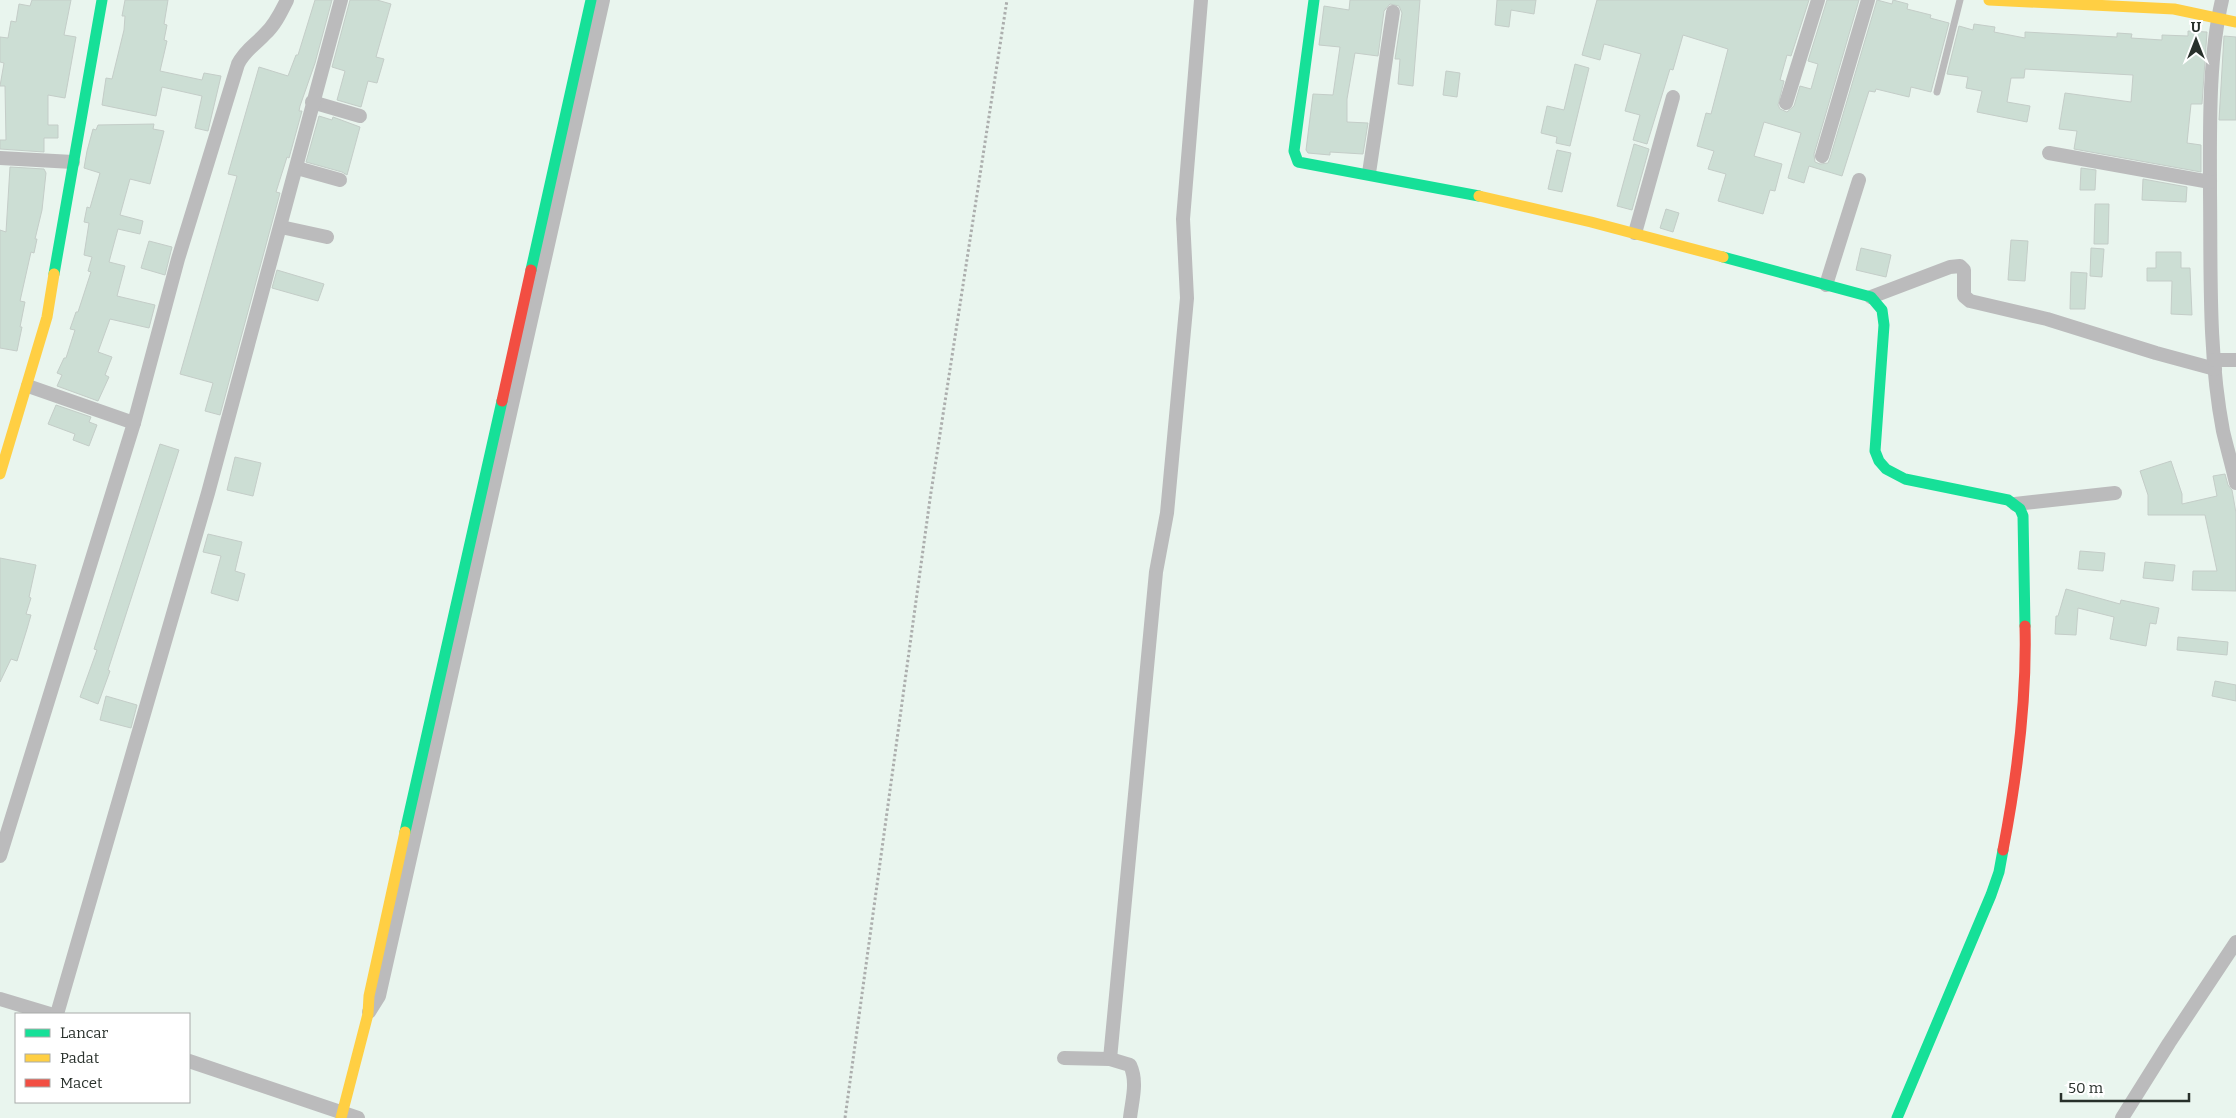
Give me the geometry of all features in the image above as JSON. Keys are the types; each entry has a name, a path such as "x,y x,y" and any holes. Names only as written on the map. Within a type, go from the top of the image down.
{"street":[{"path":"0,474 48,317 102,0"},
{"path":"0,856 134,423 178,259 238,64 243,54 271,27 287,0"},
{"path":"57,1013 208,493 341,0"},
{"path":"342,1115 368,1014 368,996 591,0"},
{"path":"368,1014 379,996 603,0"},
{"path":"1110,1059 1156,572 1167,513 1187,298 1184,219 1201,0"},
{"path":"1314,0 1295,158 1298,162 1306,165 1368,173 1465,192 1635,234 1872,297 1950,267 1960,266 1964,270 1964,296 1970,301 2047,319 2156,353 2215,364 2236,360"},
{"path":"1786,103 1818,0"},
{"path":"1822,156 1868,0"},
{"path":"1989,0 2144,7 2174,10 2236,22"},
{"path":"2222,1 2218,18 2210,117 2215,364 2223,431 2236,482"},
{"path":"1368,173 1393,12"},
{"path":"1635,234 1673,97"},
{"path":"312,102 360,116"},
{"path":"2049,153 2210,182"},
{"path":"0,158 73,162"},
{"path":"297,168 340,180"},
{"path":"1826,285 1859,180"},
{"path":"281,227 327,237"},
{"path":"1872,297 1882,310 1884,325 1875,451 1879,464 1892,474 1905,479 2008,500 2015,504 2023,516 2026,656 2017,768 1999,872 1897,1118"},
{"path":"28,386 134,423"},
{"path":"2015,504 2115,493"},
{"path":"2122,1118 2168,1043 2236,942"},
{"path":"0,999 47,1013"},
{"path":"1064,1058 1110,1059 1130,1065 1134,1073 1130,1118"},
{"path":"190,1061 342,1115 358,1118"}],"lane":[{"path":"1937,92 1960,0"}],"path":[{"path":"846,1118 930,499 1007,0"}],"building":[{"path":"32,0 71,0 64,35 76,37 65,98 48,95 48,125 58,125 58,138 44,138 44,152 0,149 0,140 6,140 5,86 0,86 4,63 0,62 0,37 8,38 11,21 16,22 19,4 30,6"},
{"path":"125,0 168,0 164,24 167,25 164,40 167,41 160,71 202,80 204,73 221,76 208,131 195,128 202,96 162,87 156,116 102,105 106,78 112,79 124,30 125,16 122,16"},
{"path":"315,0 332,0 315,63 300,106 299,111 302,111 289,158 287,157 276,192 280,193 220,415 205,411 213,383 180,374 237,176 228,174 259,67 288,76 296,55 298,55"},
{"path":"350,0 377,0 391,4 376,57 384,59 377,83 368,81 361,107 337,100 345,71 332,67"},
{"path":"1350,0 1420,0 1413,86 1398,84 1400,59 1395,59 1402,13 1399,6 1390,4 1384,11 1378,56 1355,53 1347,99 1347,122 1368,123 1363,154 1330,152 1330,155 1308,153 1306,150 1313,94 1333,95 1340,47 1319,45 1324,6 1349,10"},
{"path":"1497,0 1536,0 1534,14 1511,10 1509,27 1495,25"},
{"path":"1597,0 1809,0 1791,56 1787,55 1780,80 1784,81 1778,105 1780,109 1787,112 1794,106 1800,86 1811,89 1818,64 1808,61 1827,0 1859,0 1814,154 1815,162 1820,164 1828,163 1830,158 1877,0 1892,4 1893,0 1908,4 1907,9 1931,15 1930,18 1949,23 1931,92 1911,87 1909,97 1876,89 1875,92 1869,91 1842,176 1809,166 1804,183 1788,178 1801,133 1764,122 1754,156 1782,164 1775,191 1770,190 1763,214 1718,201 1726,174 1708,169 1714,151 1697,146 1706,113 1711,114 1728,49 1683,35 1673,70 1670,69 1647,144 1633,140 1640,115 1625,111 1641,54 1604,44 1600,60 1582,55"},
{"path":"1974,24 1995,27 1994,32 2025,38 2025,32 2117,37 2117,33 2132,34 2131,38 2162,40 2162,35 2188,36 2188,31 2207,32 2202,104 2191,104 2187,143 2201,145 2201,172 2074,149 2077,131 2059,129 2065,93 2131,102 2133,75 2025,69 2024,78 2011,78 2007,102 2030,106 2027,122 1977,112 1982,91 1966,88 1968,77 1947,74 1959,26 1973,30"},
{"path":"2224,36 2236,37 2236,120 2219,120"},
{"path":"1575,64 1589,68 1570,146 1556,143 1557,137 1541,133 1547,106 1564,110"},
{"path":"1446,71 1460,73 1457,97 1443,95"},
{"path":"319,116 332,120 333,117 360,127 347,175 306,162"},
{"path":"154,124 153,129 164,131 150,184 130,179 120,215 143,221 140,234 118,229 109,262 125,266 117,296 155,305 149,328 110,319 98,352 112,357 105,375 109,377 98,401 57,386 62,375 57,373 64,358 66,358 75,330 70,329 76,312 78,312 91,272 88,271 92,257 84,255 89,223 84,222 87,207 90,208 100,173 84,168 87,151 93,129 96,130 98,125"},
{"path":"1634,144 1649,149 1632,210 1617,206"},
{"path":"1557,150 1571,153 1562,192 1548,189"},
{"path":"10,167 44,169 46,173 42,210 35,239 37,239 34,253 31,252 20,301 25,302 17,351 0,348 0,230 6,232"},
{"path":"2081,168 2096,170 2095,190 2080,190"},
{"path":"2143,179 2187,187 2186,202 2142,200"},
{"path":"2095,204 2109,204 2108,244 2094,244"},
{"path":"1666,209 1679,213 1673,232 1660,228"},
{"path":"2011,240 2028,241 2025,281 2008,280"},
{"path":"149,241 172,247 165,275 141,268"},
{"path":"1861,248 1891,255 1886,277 1856,270"},
{"path":"2091,248 2104,249 2102,277 2090,276"},
{"path":"2156,252 2181,252 2181,268 2190,268 2192,315 2171,314 2172,281 2147,281 2147,268 2156,268"},
{"path":"277,270 324,284 318,301 272,288"},
{"path":"2071,272 2087,273 2085,309 2070,309"},
{"path":"56,405 91,417 89,422 97,425 89,446 73,440 75,434 48,424"},
{"path":"160,444 179,450 98,704 80,697 97,650 94,649"},
{"path":"235,457 261,463 253,496 227,490"},
{"path":"2171,461 2182,494 2182,504 2217,496 2213,476 2225,474 2228,485 2232,490 2236,513 2236,591 2192,590 2193,571 2217,571 2205,515 2148,515 2148,495 2140,471"},
{"path":"208,534 242,542 235,571 245,574 238,601 211,593 221,556 203,552"},
{"path":"2080,551 2105,553 2103,571 2078,569"},
{"path":"0,558 36,565 29,597 31,598 26,614 31,615 27,629 17,661 11,659 0,682"},
{"path":"2145,562 2175,565 2173,581 2143,578"},
{"path":"2066,589 2120,604 2121,600 2159,608 2156,624 2150,623 2146,646 2110,639 2114,617 2078,608 2076,635 2055,634 2056,616 2058,616"},
{"path":"2178,637 2228,642 2227,655 2177,650"},
{"path":"2215,681 2236,685 2236,701 2212,696"},
{"path":"106,696 137,705 131,728 100,720"}],"traffic: fast":[{"path":"54,274 102,0"},
{"path":"531,270 591,0"},
{"path":"1314,0 1294,151 1298,162 1479,196"},
{"path":"1723,257 1871,297 1882,310 1884,325 1875,451 1879,461 1886,469 1905,479 2008,500 2020,509 2023,516 2025,626"},
{"path":"405,832 502,401"},
{"path":"1897,1118 1991,895 1999,872 2003,850"}],"traffic: slow":[{"path":"1989,0 2174,9 2236,22"},
{"path":"1479,196 1591,222 1723,257"},
{"path":"0,474 47,317 54,274"},
{"path":"341,1118 368,1014 369,996 405,832"}],"traffic: jam":[{"path":"502,401 531,270"},
{"path":"2003,850 2013,795 2023,710 2025,626"}]}
